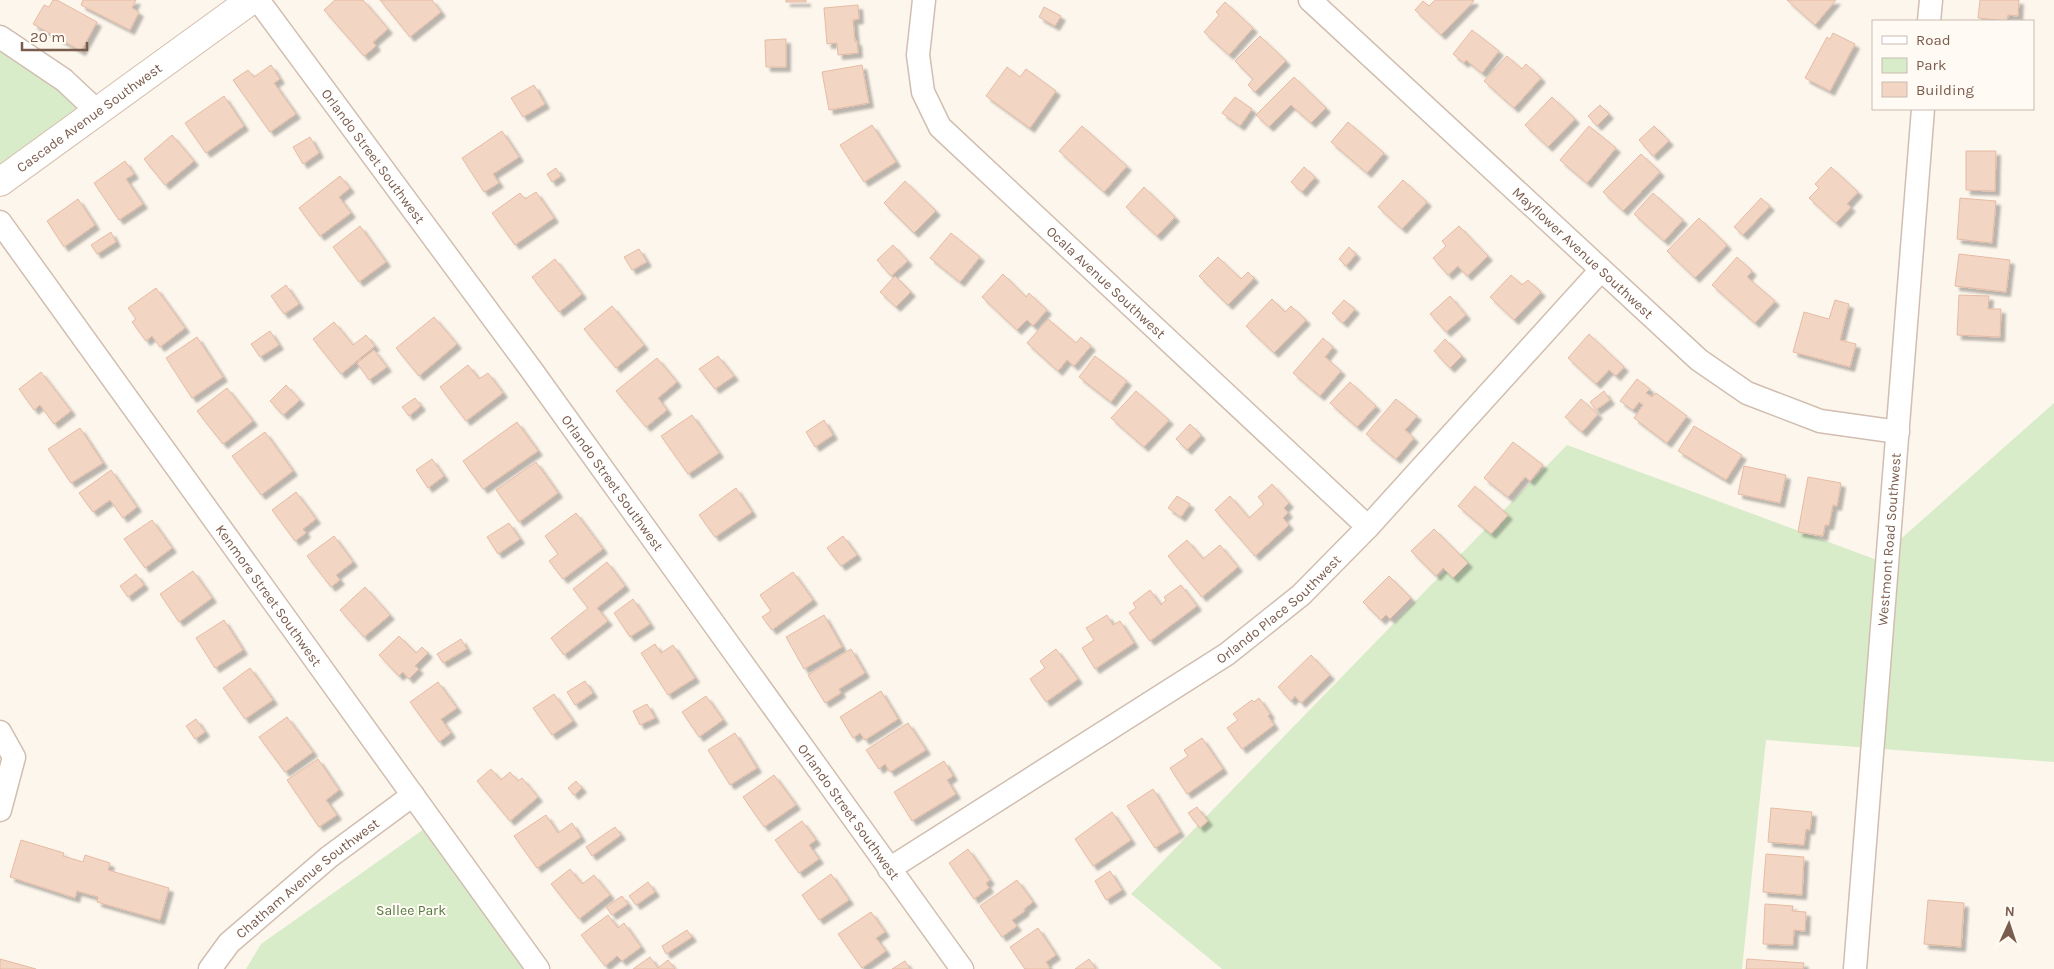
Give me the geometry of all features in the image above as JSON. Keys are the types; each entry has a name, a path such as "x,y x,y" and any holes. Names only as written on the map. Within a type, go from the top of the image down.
{"main road":[{"name":"Cascade Avenue Southwest","path":"0,182 251,0"}],"street":[{"name":"Orlando Street Southwest","path":"258,0 536,376 962,969"},
{"name":"Ocala Avenue Southwest","path":"924,0 918,55 923,92 940,127 1368,527"},
{"name":"Mayflower Avenue Southwest","path":"1310,0 1699,360 1746,393 1820,421 1898,432"},
{"path":"1929,20 1931,0"},
{"path":"0,38 64,80 97,111"},
{"name":"Westmont Road Southwest","path":"1855,969 1923,110"},
{"name":"Kenmore Street Southwest","path":"0,222 538,969"},
{"name":"Orlando Place Southwest","path":"889,869 1227,654 1301,595 1368,527 1601,270"},
{"path":"0,732 14,758 0,810"},
{"name":"Chatham Avenue Southwest","path":"210,969 229,943 329,857 413,795"}],"green space":[{"path":"0,34 109,106 0,192"},
{"path":"2054,403 2054,762 1766,740 1742,969 1222,969 1131,894 1567,445 1877,560"},
{"name":"Sallee Park","path":"424,829 527,969 246,969 261,944"}],"building":[{"path":"53,0 57,0 97,22 81,51 33,24 44,5 49,7"},
{"path":"83,0 136,0 132,8 139,12 130,30 81,5"},
{"path":"335,0 363,0 388,29 373,42 376,46 364,56 324,10"},
{"path":"380,0 432,0 441,12 410,37"},
{"path":"786,0 806,0 806,2 786,2"},
{"path":"1435,0 1474,1 1441,35 1415,10 1423,1 1429,6"},
{"path":"1787,0 1836,0 1815,25"},
{"path":"1980,0 2019,0 2018,16 2008,15 2007,20 1978,18"},
{"path":"1225,2 1253,28 1229,55 1204,32 1219,15 1216,12"},
{"path":"858,5 859,19 853,20 858,53 838,55 837,43 827,44 824,8"},
{"path":"1044,7 1061,16 1055,26 1039,17"},
{"path":"1472,30 1499,51 1482,73 1466,60 1464,63 1453,54"},
{"path":"1833,33 1855,44 1830,91 1805,78 1827,37 1830,39"},
{"path":"1260,36 1286,61 1255,92 1248,85 1253,79 1235,61"},
{"path":"786,39 786,67 766,67 765,40"},
{"path":"1507,56 1522,69 1526,64 1541,78 1514,108 1484,81"},
{"path":"271,65 280,79 274,83 296,114 270,132 233,80 248,70 254,77"},
{"path":"862,65 869,103 829,110 822,72"},
{"path":"1007,67 1020,77 1026,69 1056,91 1030,128 986,96"},
{"path":"1294,77 1326,108 1311,123 1291,105 1269,127 1256,115"},
{"path":"534,85 545,104 523,117 511,98"},
{"path":"224,96 244,126 206,153 185,123"},
{"path":"1235,97 1252,109 1240,126 1222,113"},
{"path":"1552,97 1575,119 1548,147 1525,125"},
{"path":"1600,105 1609,114 1597,126 1588,116"},
{"path":"1348,122 1384,153 1367,173 1331,142"},
{"path":"872,125 896,162 864,182 840,145"},
{"path":"1082,126 1127,166 1104,192 1059,151"},
{"path":"1589,126 1616,148 1587,183 1560,160"},
{"path":"1654,126 1669,141 1653,156 1639,140"},
{"path":"502,131 519,157 493,174 499,183 484,192 462,158"},
{"path":"172,135 194,161 165,185 144,159"},
{"path":"310,137 319,153 303,164 293,147"},
{"path":"1966,151 1996,151 1995,191 1966,190"},
{"path":"1641,154 1660,172 1623,211 1603,192"},
{"path":"125,161 134,174 126,179 143,204 119,220 94,183"},
{"path":"1304,167 1315,177 1302,192 1291,182"},
{"path":"1831,167 1858,192 1847,204 1851,207 1836,223 1809,198 1819,188 1815,184"},
{"path":"556,168 561,176 552,182 547,174"},
{"path":"340,176 350,188 339,197 351,213 320,236 299,208"},
{"path":"1403,180 1427,202 1402,229 1378,207"},
{"path":"905,181 936,211 914,233 884,203"},
{"path":"1144,187 1175,217 1157,236 1126,207"},
{"path":"536,192 554,218 515,245 492,213 520,193 525,199"},
{"path":"1653,193 1683,220 1664,241 1634,214"},
{"path":"1761,198 1770,206 1743,235 1734,227"},
{"path":"1960,198 1996,201 1992,243 1957,239"},
{"path":"78,199 95,225 64,247 47,221"},
{"path":"1699,218 1727,245 1695,278 1667,251"},
{"path":"360,226 386,262 359,282 333,247"},
{"path":"1459,226 1488,256 1467,276 1458,266 1448,275 1433,258 1446,246 1442,241"},
{"path":"111,232 116,242 97,254 91,245"},
{"path":"951,233 980,257 960,282 930,258"},
{"path":"893,245 908,261 891,276 877,260"},
{"path":"1349,247 1356,254 1346,266 1339,259"},
{"path":"639,249 647,262 632,270 624,257"},
{"path":"1959,254 2010,260 2006,292 1955,286"},
{"path":"1218,257 1241,279 1248,272 1254,278 1228,305 1199,276"},
{"path":"1737,257 1752,271 1747,277 1775,301 1755,323 1712,285"},
{"path":"555,259 582,294 559,312 532,277"},
{"path":"1003,274 1026,297 1029,293 1047,310 1033,326 1027,320 1017,330 982,297"},
{"path":"1511,275 1522,285 1528,280 1541,292 1514,320 1490,297"},
{"path":"895,276 911,292 896,307 880,292"},
{"path":"286,285 299,304 284,314 271,296"},
{"path":"156,288 185,328 160,347 152,336 146,341 132,322 136,319 128,308"},
{"path":"1959,295 1989,296 1988,309 2001,309 2000,337 1957,335"},
{"path":"1450,296 1466,315 1446,332 1430,314"},
{"path":"1272,299 1285,312 1291,306 1306,320 1274,353 1246,326"},
{"path":"1344,300 1355,309 1343,323 1332,313"},
{"path":"1835,300 1849,304 1840,340 1856,344 1850,367 1793,352 1804,312 1829,319"},
{"path":"612,306 644,345 616,368 584,329"},
{"path":"434,317 457,344 419,376 396,348"},
{"path":"1048,319 1076,343 1081,337 1091,346 1074,366 1067,360 1058,371 1027,343"},
{"path":"334,322 353,345 366,335 375,346 341,374 313,339"},
{"path":"270,331 279,345 260,357 251,344"},
{"path":"1589,334 1624,367 1616,376 1609,370 1596,384 1568,358"},
{"path":"197,337 223,377 192,398 166,358"},
{"path":"1323,338 1333,347 1325,357 1341,371 1320,396 1293,373"},
{"path":"1445,339 1462,356 1450,368 1434,351"},
{"path":"374,350 387,367 369,380 357,363"},
{"path":"718,356 734,376 715,389 699,369"},
{"path":"1095,356 1127,381 1111,402 1079,377"},
{"path":"657,358 677,382 658,398 667,410 646,427 616,391"},
{"path":"468,365 479,379 488,373 503,393 466,421 440,387"},
{"path":"41,372 71,411 54,424 40,405 34,410 19,389"},
{"path":"1637,379 1650,389 1646,393 1652,397 1656,393 1687,416 1667,443 1634,418 1643,405 1639,402 1633,410 1620,401"},
{"path":"1350,382 1376,406 1357,427 1330,403"},
{"path":"286,385 300,400 283,415 270,401"},
{"path":"227,388 253,421 223,444 197,411"},
{"path":"1136,391 1169,420 1144,447 1111,418"},
{"path":"1604,391 1610,400 1596,410 1590,402"},
{"path":"415,398 421,406 409,416 402,407"},
{"path":"1396,399 1417,416 1405,430 1414,438 1396,459 1366,434"},
{"path":"1581,399 1598,414 1582,432 1565,417"},
{"path":"692,415 719,453 688,474 661,436"},
{"path":"824,420 833,435 815,447 806,432"},
{"path":"517,422 538,451 483,489 463,461"},
{"path":"1190,424 1201,435 1187,450 1176,439"},
{"path":"1694,426 1742,455 1726,480 1678,451"},
{"path":"80,428 103,463 71,483 48,449"},
{"path":"265,432 293,471 261,495 232,456"},
{"path":"1513,442 1543,465 1530,481 1525,477 1508,497 1484,478"},
{"path":"432,459 444,476 428,488 416,470"},
{"path":"536,462 558,493 519,522 496,490"},
{"path":"1744,466 1786,475 1780,503 1738,494"},
{"path":"111,470 137,507 123,518 110,500 93,512 79,493"},
{"path":"1808,477 1841,483 1837,506 1833,505 1829,525 1825,525 1823,536 1798,532"},
{"path":"1272,484 1289,503 1284,508 1288,513 1283,518 1289,525 1255,556 1215,510 1230,496 1249,518 1264,504 1258,497"},
{"path":"1475,486 1508,515 1491,534 1458,506"},
{"path":"736,488 752,512 715,537 699,515"},
{"path":"296,492 316,519 303,529 306,533 295,541 272,510"},
{"path":"1177,496 1190,504 1181,517 1168,508"},
{"path":"576,513 603,549 563,579 549,561 558,554 545,536"},
{"path":"152,520 172,548 145,568 124,539"},
{"path":"509,523 520,539 498,554 487,537"},
{"path":"1434,529 1468,563 1453,578 1443,568 1436,576 1411,551"},
{"path":"334,536 353,562 336,575 340,580 331,587 307,556"},
{"path":"843,536 857,555 841,566 827,548"},
{"path":"1187,540 1203,559 1220,545 1238,567 1202,597 1168,556"},
{"path":"607,562 625,586 597,608 608,621 564,655 551,638 588,608 573,589"},
{"path":"193,571 212,598 179,622 160,594"},
{"path":"793,572 813,600 772,630 762,617 771,611 760,595"},
{"path":"136,574 144,585 128,597 120,586"},
{"path":"1389,576 1411,598 1390,619 1386,615 1381,620 1363,602"},
{"path":"1181,585 1197,606 1150,641 1129,613 1136,608 1133,603 1150,590 1161,605 1166,600 1164,597"},
{"path":"365,587 390,615 364,637 340,610"},
{"path":"633,599 650,624 630,637 614,613"},
{"path":"824,615 842,647 804,669 786,637"},
{"path":"1107,615 1113,625 1120,621 1134,643 1095,669 1082,648 1094,640 1086,628"},
{"path":"224,620 243,650 215,668 196,638"},
{"path":"399,636 416,653 422,647 428,653 415,666 419,669 409,679 403,672 399,676 379,655"},
{"path":"461,639 467,649 443,663 437,654"},
{"path":"655,644 661,653 673,645 695,678 668,695 641,653"},
{"path":"851,649 865,673 839,689 841,693 825,703 808,675"},
{"path":"1056,649 1078,679 1046,702 1030,679 1045,668 1040,661"},
{"path":"1311,655 1330,675 1301,703 1295,696 1291,701 1278,687"},
{"path":"250,668 273,700 245,719 223,688"},
{"path":"585,681 593,693 575,705 567,692"},
{"path":"438,682 457,708 441,719 451,733 439,742 410,702"},
{"path":"881,691 898,719 865,740 860,733 853,738 840,717"},
{"path":"554,694 573,721 552,735 533,708"},
{"path":"706,696 723,720 699,737 682,712"},
{"path":"1259,698 1270,714 1268,716 1274,725 1242,749 1227,728 1238,720 1233,714 1252,700 1254,702"},
{"path":"647,704 655,718 640,725 633,711"},
{"path":"287,717 313,752 285,772 259,737"},
{"path":"196,719 205,732 195,739 186,726"},
{"path":"908,723 926,750 890,772 885,764 879,769 866,750"},
{"path":"735,733 757,768 730,785 708,750"},
{"path":"1202,738 1223,769 1187,794 1170,768 1188,756 1184,750"},
{"path":"318,759 339,790 326,800 337,815 319,827 287,780"},
{"path":"944,761 953,776 947,780 956,794 912,821 894,792"},
{"path":"491,769 501,780 510,772 518,781 522,778 538,797 510,821 477,781"},
{"path":"774,775 796,805 764,827 743,797"},
{"path":"576,781 582,788 574,795 568,788"},
{"path":"1153,789 1180,832 1155,848 1127,806"},
{"path":"1197,807 1208,821 1200,828 1188,813"},
{"path":"1771,808 1812,812 1810,830 1806,829 1804,845 1768,842"},
{"path":"1112,812 1131,840 1093,866 1075,839"},
{"path":"546,815 558,833 572,823 581,837 537,868 514,836"},
{"path":"802,821 816,840 809,845 819,859 799,873 775,840"},
{"path":"615,827 621,835 592,856 586,847"},
{"path":"21,840 64,853 63,856 83,862 85,855 110,863 108,870 169,888 160,920 97,902 98,897 77,891 75,898 10,877"},
{"path":"968,849 990,880 986,883 989,888 974,899 949,863"},
{"path":"1766,854 1804,857 1802,895 1763,892"},
{"path":"570,869 582,884 594,875 610,895 579,919 551,884"},
{"path":"1110,871 1122,890 1106,900 1095,881"},
{"path":"831,874 849,900 819,920 802,895"},
{"path":"1017,880 1033,902 1024,909 1025,911 1012,920 1017,926 1002,937 980,906"},
{"path":"648,882 655,892 636,905 629,896"},
{"path":"622,896 628,904 612,915 606,907"},
{"path":"1928,900 1964,903 1961,947 1924,944"},
{"path":"1765,904 1793,906 1792,911 1806,912 1805,931 1794,930 1793,945 1763,944"},
{"path":"871,912 885,932 876,938 886,951 862,968 838,934"},
{"path":"608,915 618,928 624,923 641,947 622,961 617,956 605,966 581,935"},
{"path":"1038,928 1056,955 1046,962 1049,969 1025,969 1010,947"},
{"path":"687,930 692,937 666,954 662,946"},
{"path":"650,957 658,968 668,960 675,969 633,969"},
{"path":"0,959 36,969 0,969"},
{"path":"1089,959 1096,969 1075,969"},
{"path":"1747,959 1804,963 1803,969 1746,969"},
{"path":"905,961 910,969 892,969"}]}
